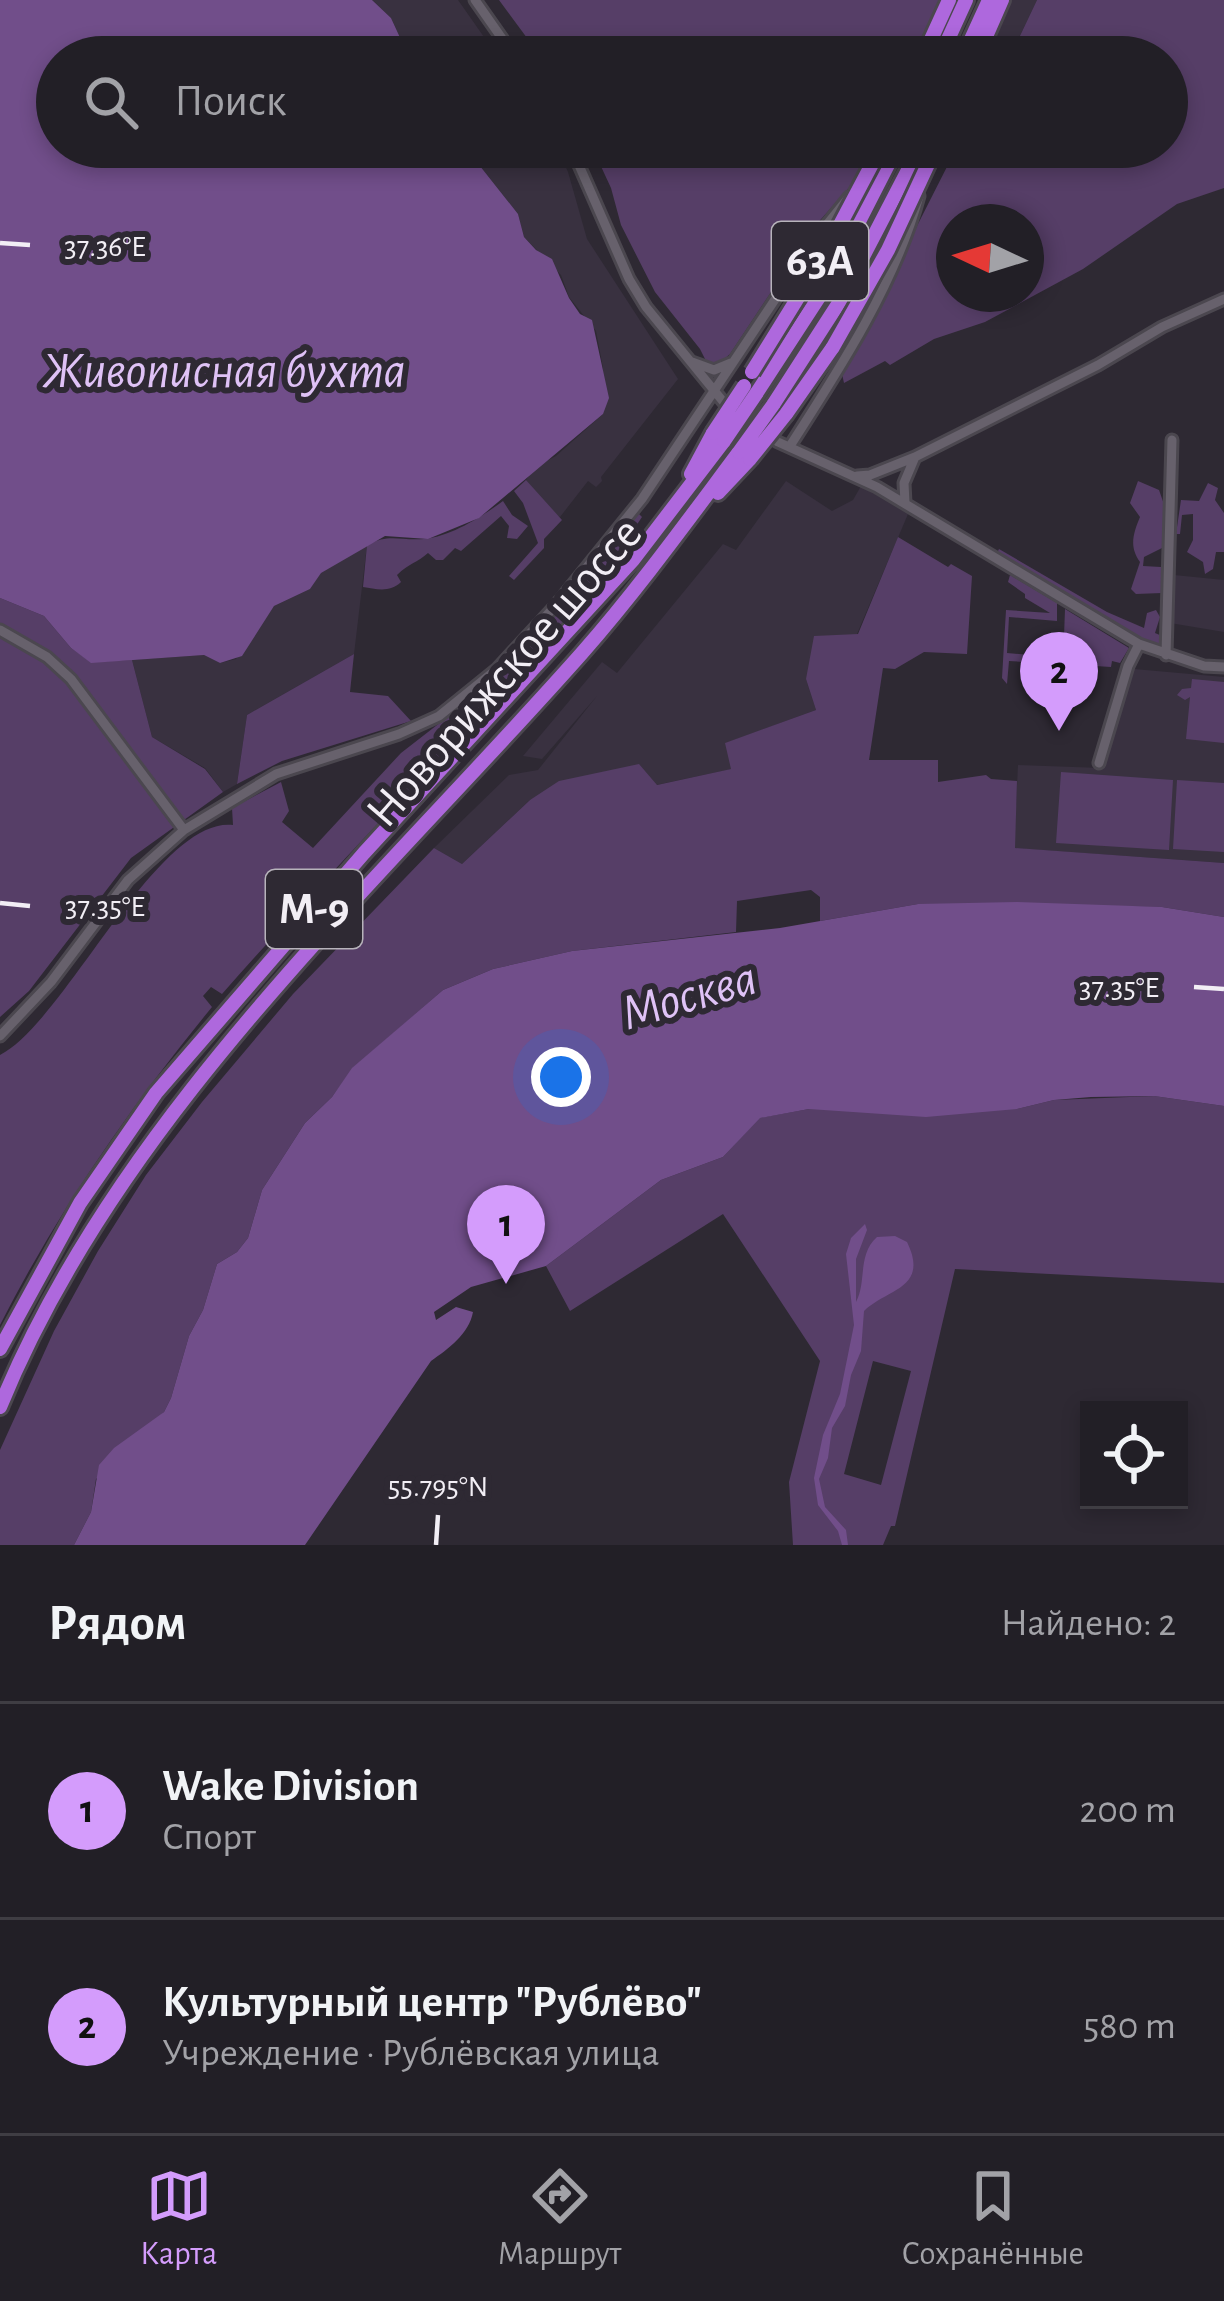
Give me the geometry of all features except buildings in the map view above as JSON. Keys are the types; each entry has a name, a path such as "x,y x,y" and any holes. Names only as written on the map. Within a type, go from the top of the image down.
{"highway":[{"path":"933,36 949,0"},
{"path":"950,36 966,0"},
{"path":"973,36 989,0"},
{"path":"986,36 1002,0"},
{"name":"63A","path":"751,384 870,168"},
{"name":"Новорижское шоссе","path":"0,1349 80,1203 156,1093 364,853 555,649 702,472 751,384 825,288 884,168"},
{"name":"Новорижское шоссе","path":"0,1407 94,1227 176,1110 382,871 582,653 779,410 909,168"},
{"path":"779,410 833,347 888,250 925,168"},
{"path":"669,516 719,437"},
{"path":"685,527 745,455"}],"street":[{"path":"475,0 500,36"},
{"path":"581,168 629,279 715,393 753,427 877,487 1139,644 1224,668"},
{"path":"0,1036 51,982 128,880 184,830 276,774 399,734 458,705 497,669 643,500 816,238 876,168"},
{"path":"790,446 891,269 928,168"},
{"path":"855,475 883,471 915,457 1224,299"},
{"path":"687,359 715,370 733,362"},
{"path":"1166,655 1172,440"},
{"path":"905,503 904,483 915,457"},
{"path":"877,487 883,471"},
{"path":"0,630 47,657 71,679 184,830"},
{"path":"1099,764 1139,644"}],"shaded area":[{"path":"372,0 458,0 483,36 399,36 391,18"},
{"path":"499,0 944,0 927,36 526,36"},
{"path":"1006,0 1037,0 1020,36 990,36"},
{"path":"1037,0 1224,0 1224,188 1177,204 1044,290 1044,204 936,204 936,312 1003,312 844,383 842,374 946,168 1188,168 1188,36 1020,36"},
{"path":"482,168 566,168 587,239 678,379 602,481 596,487 588,481 560,517 526,480 535,467 556,456 603,414 603,368 596,331 569,297 561,275 524,237 518,214"},
{"path":"602,168 865,168 815,226 730,354 719,364 708,365 655,292 621,225"},
{"path":"526,480 562,520 514,580 509,576 538,543 514,491"},
{"path":"786,481 832,511 853,500 861,486 908,514 857,634 806,679 816,710 726,743 732,769 656,785 530,800 462,864 434,848 509,775 538,770 597,696 542,759 523,756 602,662 617,673 723,544 736,550"},
{"path":"1138,481 1159,490 1167,513 1164,547 1144,557 1143,566 1161,567 1162,593 1136,594 1131,589 1140,562 1133,540 1140,517 1130,503"},
{"path":"1208,483 1218,488 1215,500 1224,513 1224,552 1216,552 1213,569 1205,574 1203,562 1187,552 1193,540 1193,514 1182,515 1180,534 1176,534 1181,500 1199,501"},
{"path":"503,501 528,526 517,539 507,538 509,526 501,516 461,551 455,548 443,560 428,553 405,568 397,575 401,582 392,588 363,587 367,545 389,538 445,534"},
{"path":"638,513 640,531 539,649 222,994 211,987 203,996 212,1007 97,1160 0,1325 0,1055 26,1035 53,1004 143,885 174,852 204,831 233,825 232,808 281,782 289,811 282,822 313,848 401,753 477,694 571,596"},
{"path":"898,537 972,576 967,654 924,652 895,669 883,668 869,760 938,760 938,782 986,775 1017,781 1015,848 1224,863 1224,917 1162,907 918,904 820,921 820,897 811,890 737,901 736,932 572,951 493,969 443,990 353,1068 305,1123 262,1190 248,1238 237,1252 217,1264 164,1412 96,1479 91,1512 74,1545 0,1545 0,1450 54,1331 146,1175 293,994 434,848 462,864 530,800 559,781 639,764 657,785 731,769 725,743 816,710 806,679 814,636 858,634"},
{"path":"367,545 354,654 247,715 237,784 223,792 205,768 152,737 132,660 204,655 220,663 236,659 274,606 310,589 320,573"},
{"path":"999,549 1107,612 1144,628 1147,613 1156,610 1160,617 1155,633 1162,636 1158,648 996,555"},
{"path":"1010,575 1057,603 1057,621 1009,617 1007,653 1056,657 1056,664 1009,661 1007,684 1002,678 1006,610 1050,613 1008,582"},
{"path":"1174,575 1224,580 1224,632 1170,623"},
{"path":"0,598 44,616 71,648 91,662 132,660 152,737 205,769 223,792 131,858 29,991 0,1017"},
{"path":"1065,609 1129,648 1120,663 1112,661 1111,667 1063,664"},
{"path":"354,654 350,692 388,696 411,721 282,761 237,784 247,715"},
{"path":"1134,669 1224,677 1224,863 1014,848 1018,765 1101,768"},
{"path":"1192,679 1224,682 1224,743 1186,739 1190,697 1185,700 1177,695 1191,688"},
{"path":"1061,772 1173,780 1169,850 1056,843"},
{"path":"1177,780 1224,783 1224,852 1173,849"},
{"path":"1154,1096 1224,1106 1224,1283 955,1269 895,1526 883,1545 793,1545 789,1482 820,1361 723,1214 570,1311 546,1266 661,1180 723,1157 759,1118 809,1109 1017,1109 1054,1100","holes":["873,1361 911,1371 881,1485 844,1474"]}],"water":[{"name":"Живописная бухта","path":"0,0 372,0 391,18 399,36 36,36 36,168 482,168 518,214 524,237 552,259 569,298 580,314 592,320 609,398 603,414 479,518 428,539 385,536 321,573 310,589 274,606 242,656 220,663 204,655 91,663 44,616 0,598"},
{"name":"Москва","path":"918,904 1162,907 1224,917 1224,1106 1154,1096 1091,1097 926,1117 809,1109 760,1118 723,1157 661,1180 546,1266 471,1287 434,1312 436,1320 456,1307 473,1312 462,1334 431,1361 305,1545 74,1545 91,1512 99,1465 114,1448 164,1412 217,1264 237,1252 248,1238 262,1190 305,1123 332,1097 352,1068 443,990 493,969 572,951 780,928"},
{"path":"865,1224 856,1259 856,1302 864,1260 877,1237 895,1236 907,1242 913,1270 902,1286 864,1311 861,1351 845,1406 832,1428 819,1479 825,1507 846,1530 848,1545 842,1545 838,1531 818,1505 814,1478 823,1435 840,1394 854,1325 846,1254 851,1238"}],"place":[{"name":"Культурный центр \"Рублёво\"","path":"1059,731"},
{"name":"Wake Division","path":"506,1284"}]}
